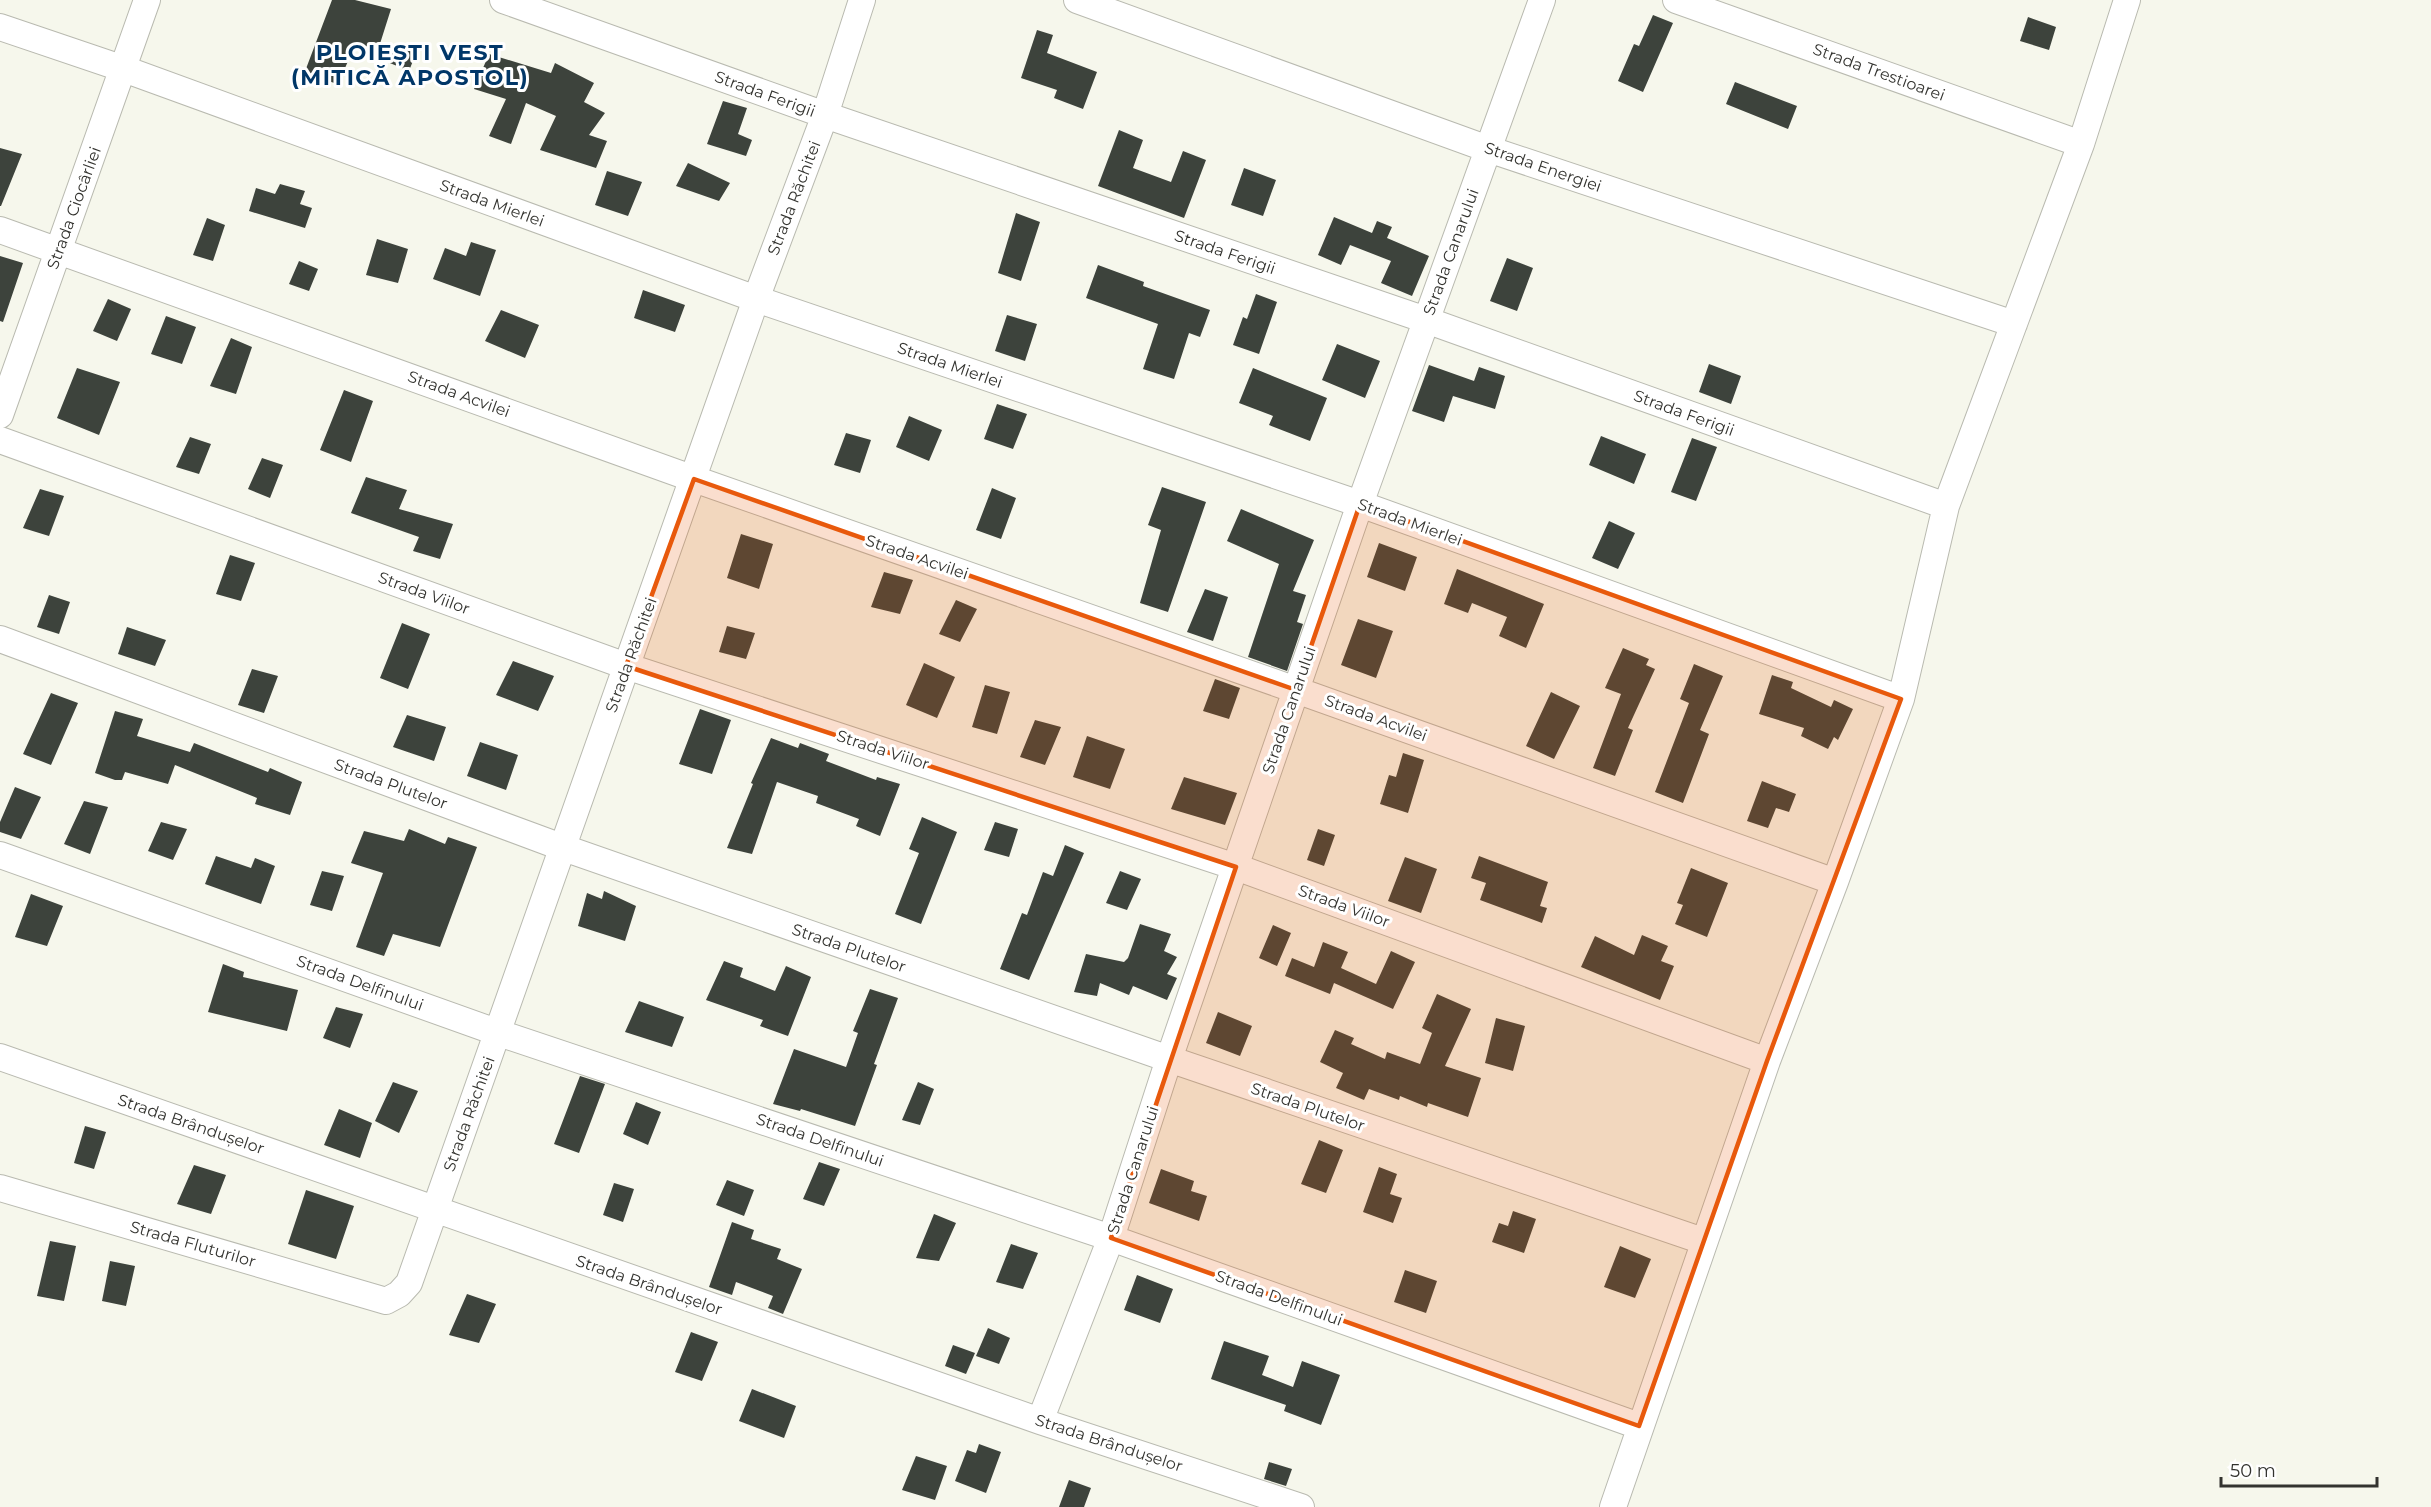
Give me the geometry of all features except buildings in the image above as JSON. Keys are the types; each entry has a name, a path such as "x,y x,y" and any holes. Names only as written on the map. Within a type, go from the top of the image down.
{"street":[{"name":"Strada Ciocârliei","path":"0,415 147,0"},
{"name":"Strada Ferigii","path":"504,0 825,115 1426,321 1946,506"},
{"name":"Strada Răchitei","path":"386,1301 399,1294 409,1282 756,299 825,115 862,0"},
{"name":"Strada Energiei","path":"1077,0 1488,149 2014,324"},
{"name":"Strada Canarului","path":"1040,1420 1111,1238 1169,1059 1360,504 1542,0"},
{"name":"Strada Trestioarei","path":"1676,0 2081,144"},
{"path":"1612,1507 1767,1061 1901,699 1946,506 2081,144 2127,0"},
{"name":"Strada Mierlei","path":"0,27 124,69 756,299 1360,504 1901,699"},
{"name":"Strada Acvilei","path":"0,230 694,479 1835,882"},
{"name":"Strada Viilor","path":"0,440 626,666 1236,867 1767,1061"},
{"name":"Strada Plutelor","path":"0,639 564,848 1169,1059 1703,1241"},
{"name":"Strada Delfinului","path":"0,855 499,1032 1111,1238 1639,1426"},
{"name":"Strada Brândușelor","path":"0,1057 1040,1420 1301,1507"},
{"name":"Strada Fluturilor","path":"0,1188 386,1301"}],"highlighted area":[{"path":"694,479 1296,690 1360,504 1901,699 1767,1061 1639,1426 1111,1238 1236,867 626,666"}],"district":[{"name":"PLOIEȘTI VEST (MITICĂ APOSTOL)","path":"410,64"}]}
